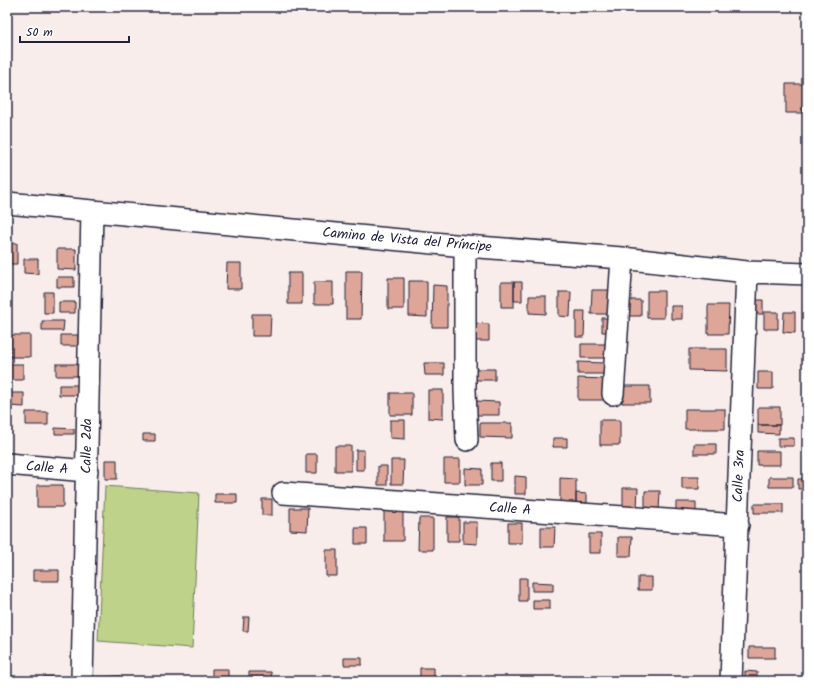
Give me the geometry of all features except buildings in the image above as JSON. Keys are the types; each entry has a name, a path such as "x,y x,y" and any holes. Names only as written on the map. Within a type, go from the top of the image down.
{"street":[{"name":"Camino de Vista del Príncipe","path":"7,203 465,246 622,258 747,272 807,274"},
{"name":"Calle 2da","path":"82,681 92,211"},
{"path":"465,246 465,390 467,440"},
{"path":"613,394 622,258"},
{"name":"Calle 3ra","path":"731,681 747,272"},
{"name":"Calle A","path":"7,464 87,471"},
{"name":"Calle A","path":"283,493 738,525"}],"green space":[{"path":"105,486 199,493 192,648 98,641"}]}
